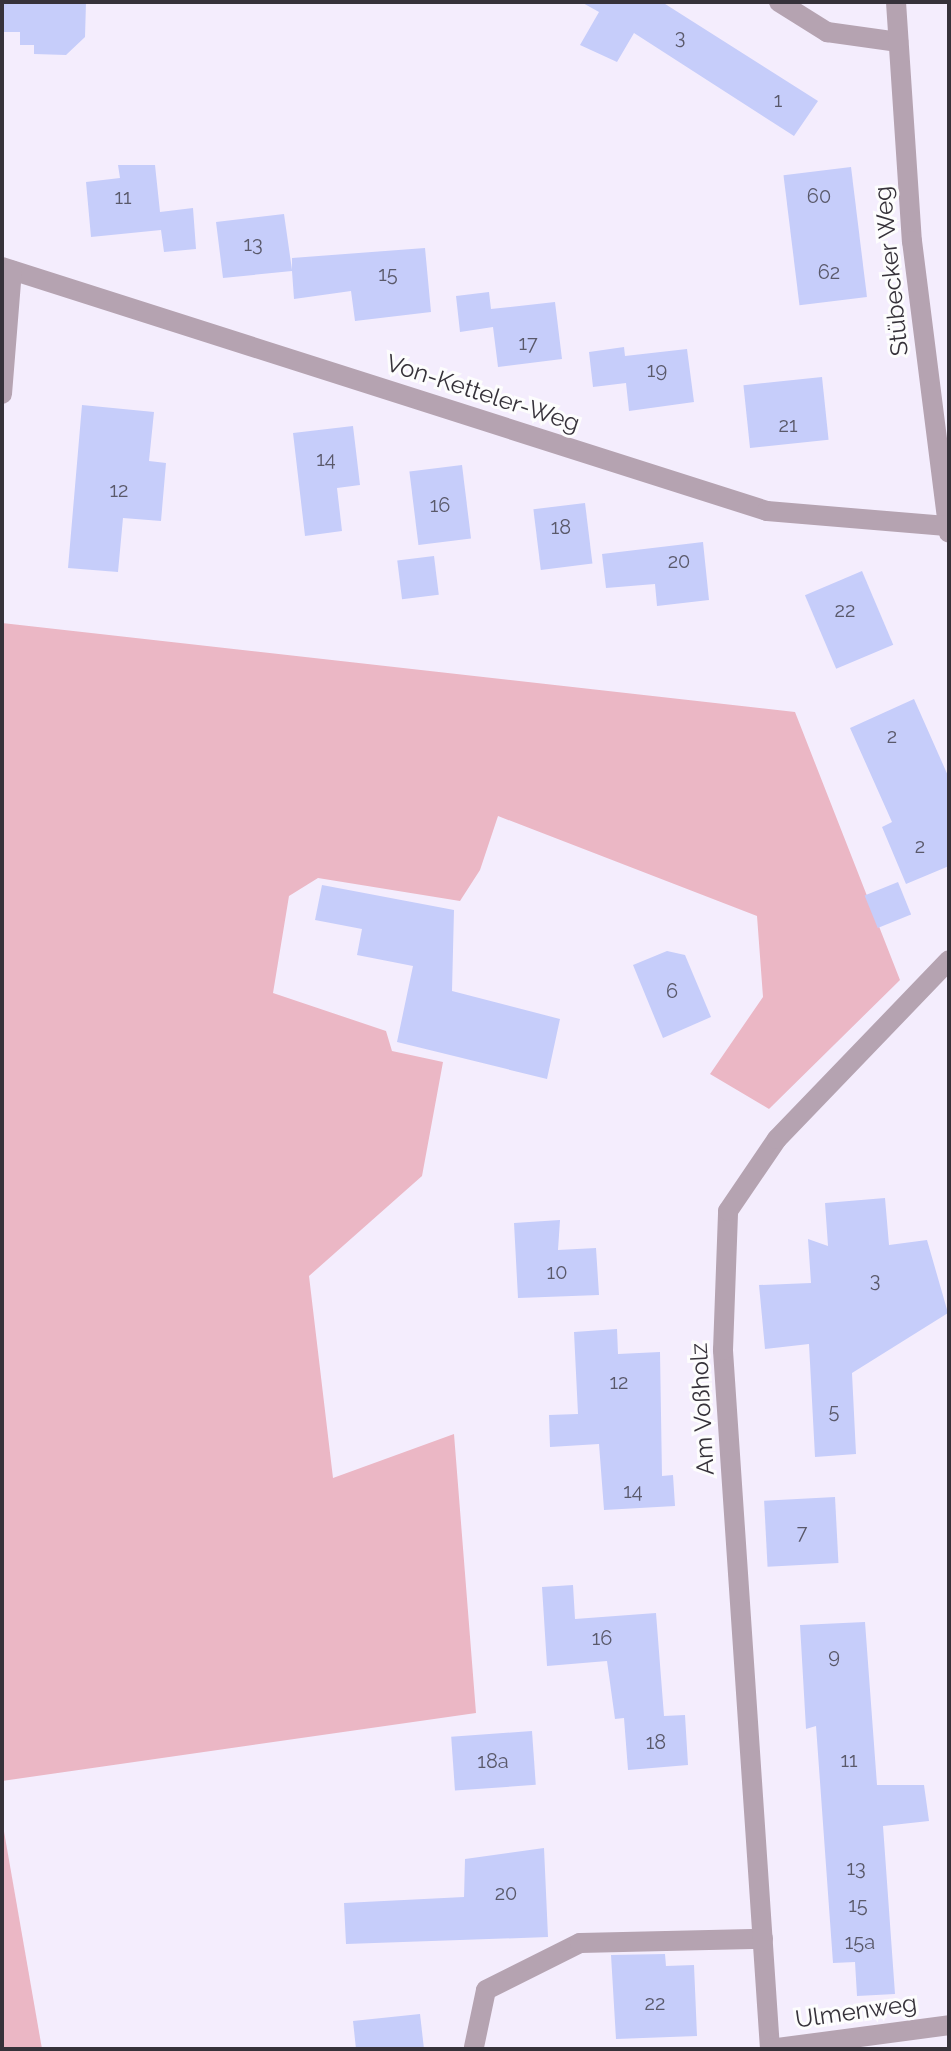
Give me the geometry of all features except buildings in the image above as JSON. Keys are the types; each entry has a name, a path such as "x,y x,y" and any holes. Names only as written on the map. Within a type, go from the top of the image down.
{"street":[{"path":"779,2 827,32 898,42"},
{"name":"Stübecker Weg","path":"896,2 948,530"},
{"name":"Von-Ketteler-Weg","path":"2,394 7,269 767,511 948,530"},
{"name":"Am Voßholz","path":"770,2049 723,1350 728,1211 777,1139 949,960"},
{"path":"474,2047 486,1990 580,1943 763,1939"},
{"name":"Ulmenweg","path":"770,2049 949,2025"}],"shaded area":[{"path":"2,623 795,712 900,980 769,1109 710,1074 763,997 757,916 498,816 480,870 460,901 318,878 289,896 273,993 386,1031 392,1051 443,1062 422,1176 309,1276 333,1478 454,1434 476,1713 2,1781"},
{"path":"2,1820 42,2049 2,2049"}]}
